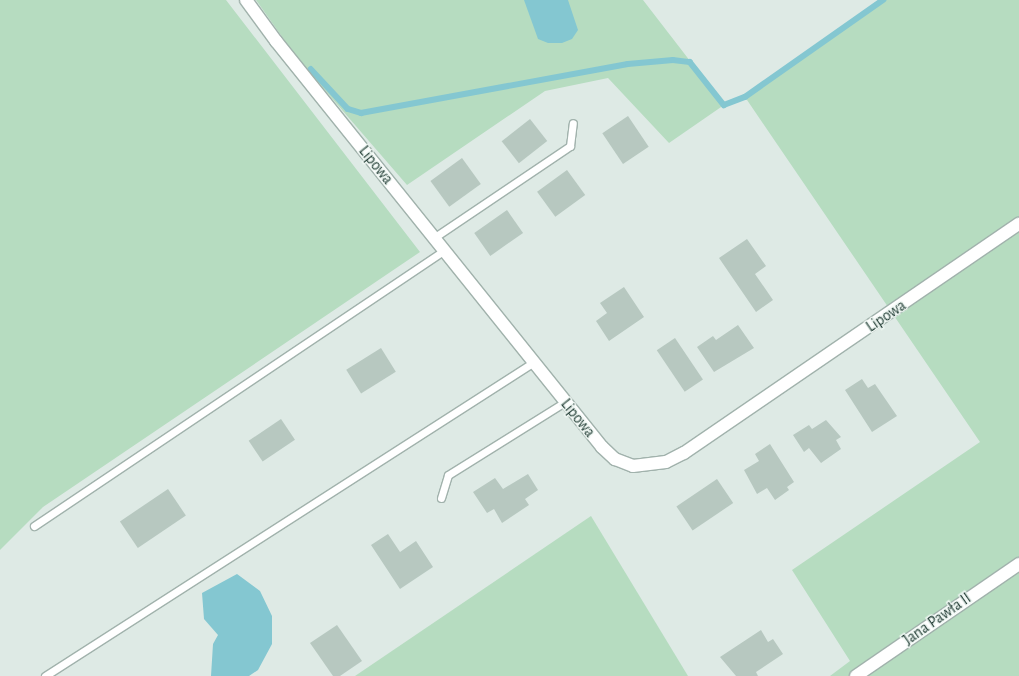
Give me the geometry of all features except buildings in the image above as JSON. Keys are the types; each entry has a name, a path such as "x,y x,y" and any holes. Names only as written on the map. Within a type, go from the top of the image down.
{"street":[{"name":"Lipowa","path":"246,0 276,41 435,237 602,447 615,459 633,466 666,462 690,449 1019,224"},
{"name":"Jana Pawła II","path":"856,676 1019,564"}],"lane":[{"path":"435,237 570,146 573,123"},
{"path":"34,526 444,250"},
{"path":"45,676 534,362"},
{"path":"441,498 448,475 565,402"}],"green space":[{"path":"0,0 226,0 420,252 43,507 0,550"},
{"path":"256,0 643,0 724,105 669,143 608,78 545,91 407,185 297,58"},
{"path":"883,0 1019,0 1019,676 830,676 850,661 792,570 980,442 745,97"},
{"path":"591,516 688,676 355,676"}],"water":[{"path":"524,0 568,0 578,30 572,39 562,43 548,43 538,39"},
{"path":"237,574 260,591 272,616 272,644 258,670 249,676 211,676 213,644 218,635 204,619 202,593"}],"waterway":[{"path":"311,69 348,109 361,113 628,64 673,60 690,62 724,105 745,97 883,0"}]}
